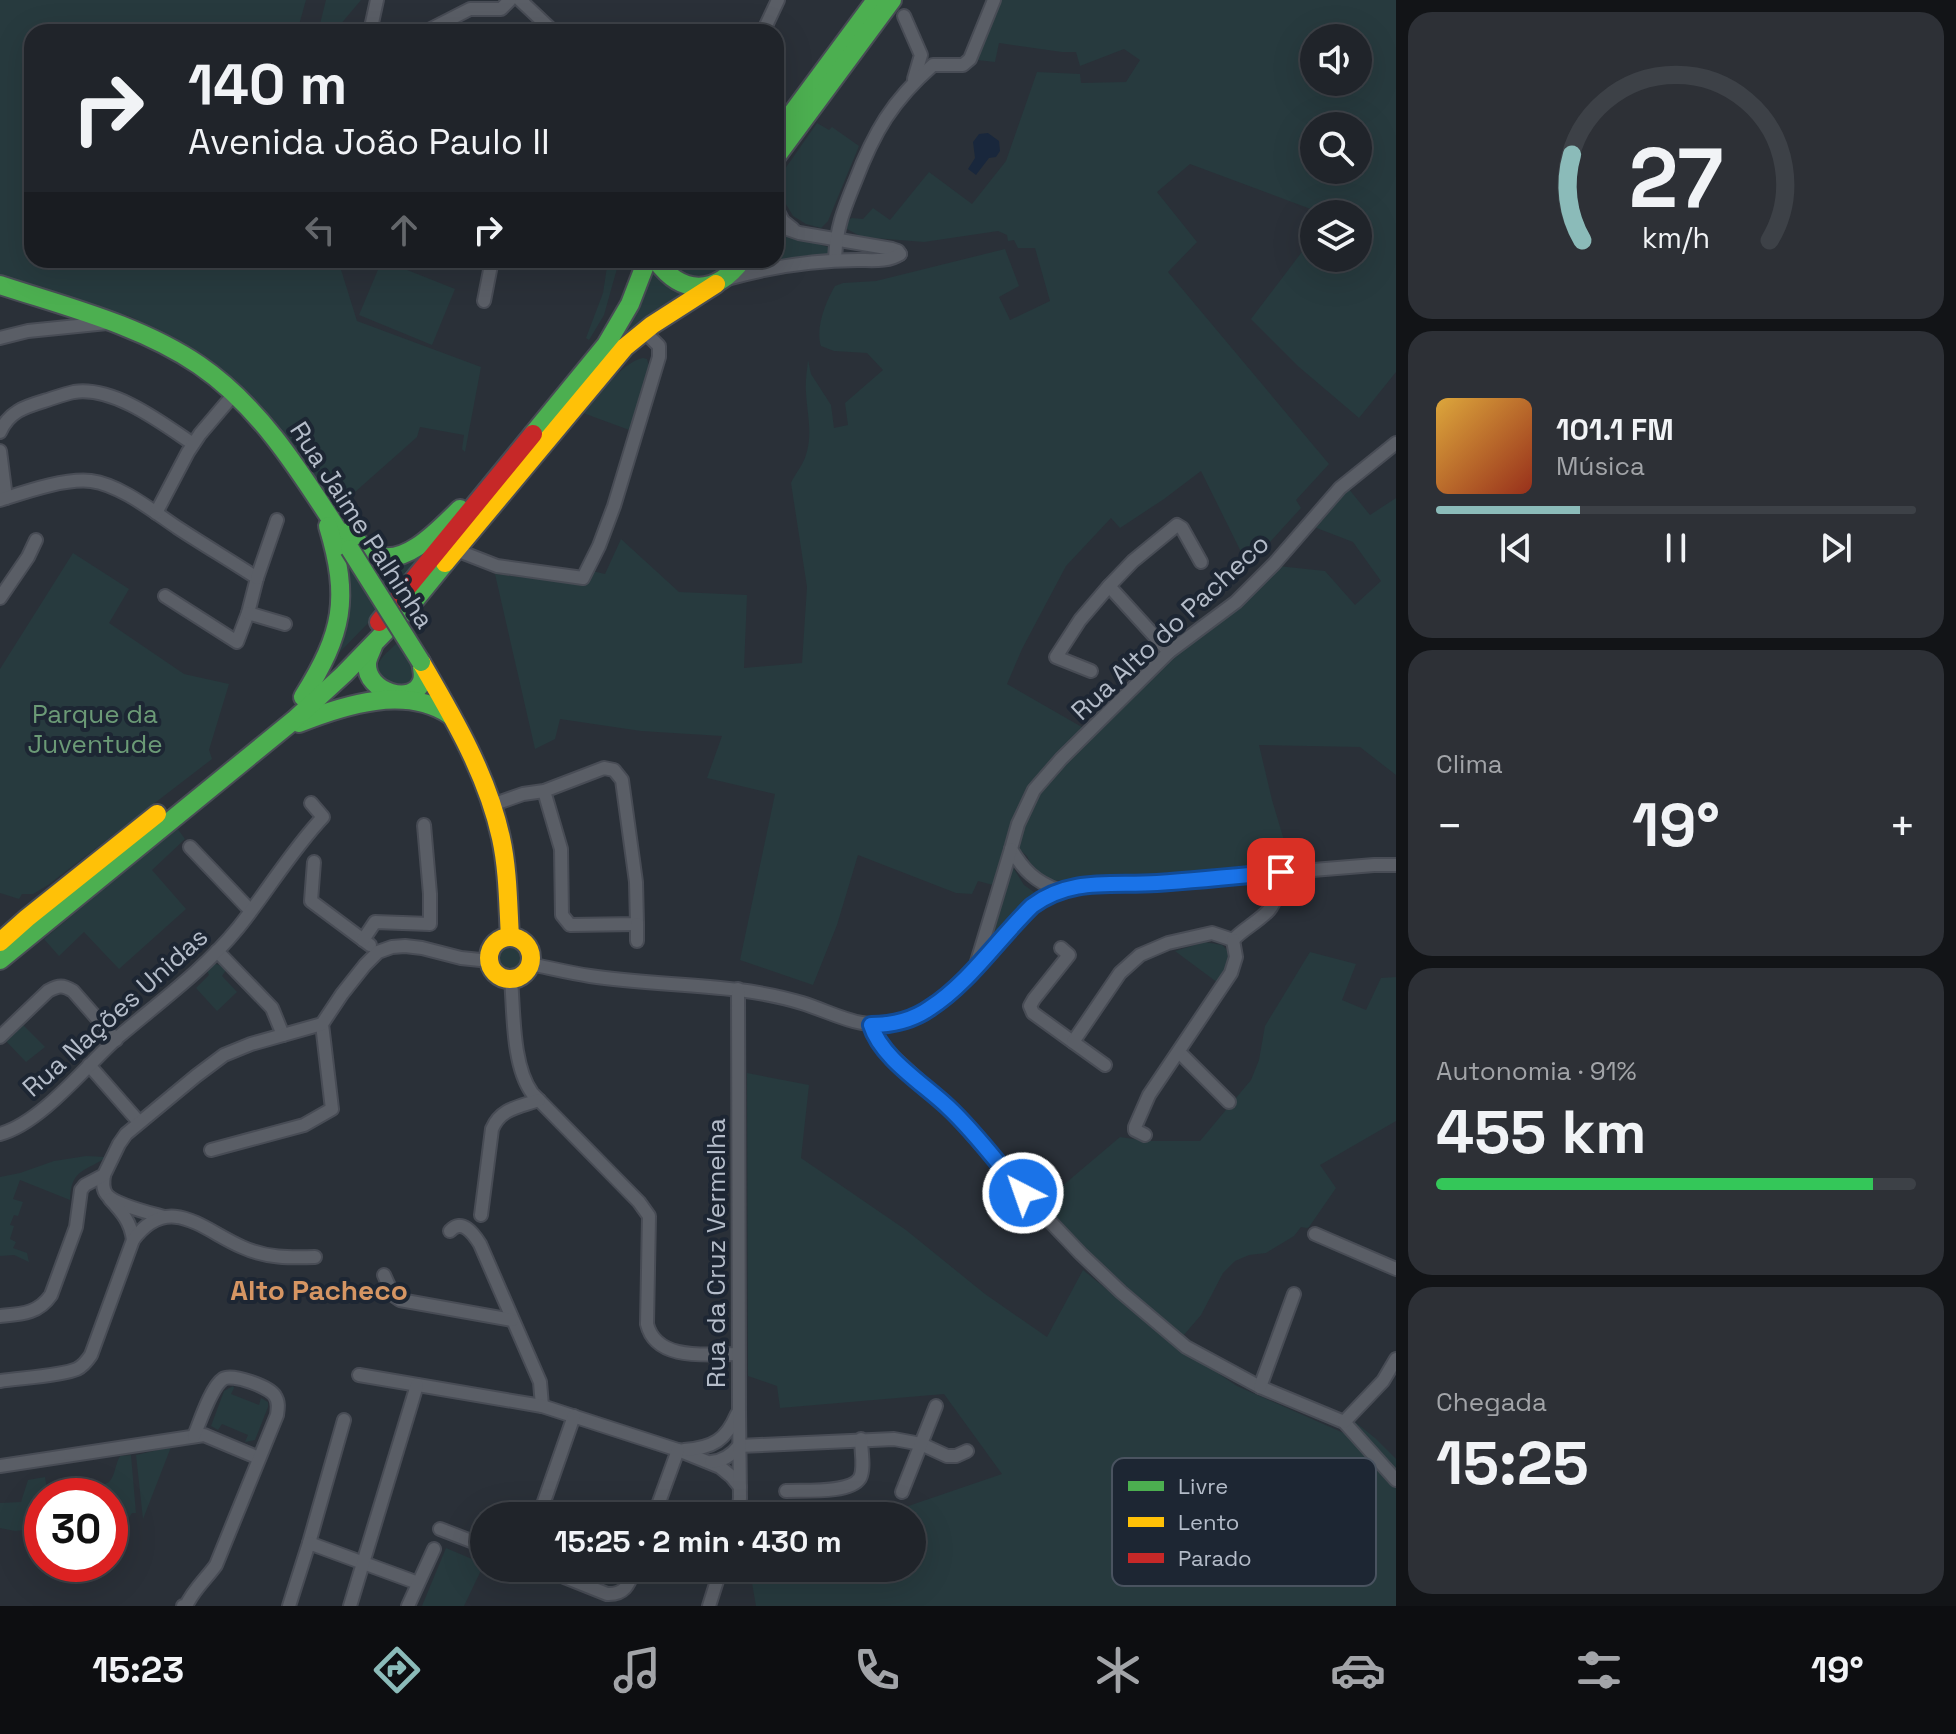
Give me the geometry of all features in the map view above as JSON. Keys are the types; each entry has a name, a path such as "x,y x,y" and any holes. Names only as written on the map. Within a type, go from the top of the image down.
{"main road":[{"path":"784,142 876,0"},
{"path":"784,143 892,0"},
{"path":"0,942 303,697 379,621 606,345 623,318 644,268"},
{"path":"662,268 669,277 684,285 700,287 720,282"},
{"path":"0,960 320,697 410,606 625,347 737,268"},
{"name":"Rua Jaime Palhinha","path":"0,285 110,323 174,351 197,364 234,394 269,430 350,549 459,727 483,778 499,827 506,869 510,937"},
{"path":"321,505 339,519 358,545 370,554 397,558 410,553 502,472"},
{"path":"303,697 333,646 341,606 339,562 321,505"},
{"path":"376,642 368,654 367,670 370,680 386,693 408,693 417,689 422,683 421,662"},
{"path":"269,741 295,724 323,712 395,701 424,701 439,706 459,727"},
{"path":"510,937 525,943 531,955 530,964 523,974 511,979 495,972 490,961 494,944 510,937"}],"street":[{"path":"372,24 377,0"},
{"path":"441,24 470,9 501,9 510,0"},
{"path":"520,0 546,24"},
{"path":"767,24 778,0"},
{"path":"904,16 921,55 933,65 963,65 970,59 994,0"},
{"path":"913,82 921,55"},
{"path":"835,260 839,221 870,144 889,111 913,82 933,65"},
{"path":"784,222 799,233"},
{"path":"784,228 897,250 900,254 886,260 835,260 784,266"},
{"path":"484,301 490,268"},
{"path":"720,282 777,268"},
{"path":"0,338 28,331 110,323"},
{"path":"456,550 497,566 583,578 614,506 659,357 659,346 644,331"},
{"path":"0,432 12,414 27,405 76,392 93,393 112,397 133,407 193,444"},
{"path":"156,513 193,444 234,394"},
{"name":"Rua Alto do Pacheco","path":"975,967 1018,824 1034,790 1169,652 1236,602 1274,564 1340,488 1396,443"},
{"path":"0,451 3,499 78,481 104,484 156,513 257,578"},
{"path":"165,596 237,642 277,520"},
{"path":"1091,671 1056,657 1080,620 1133,561 1177,525 1182,528 1201,562"},
{"path":"0,598 36,540"},
{"path":"1109,586 1169,652"},
{"path":"248,613 285,624"},
{"path":"492,805 523,794 544,791 604,768 614,770 622,780 636,882 637,941"},
{"path":"544,791 561,849 562,915 570,925 637,924"},
{"name":"Rua Nações Unidas","path":"0,1134 32,1117 217,951 323,817 311,803"},
{"path":"363,940 375,922 430,924 424,825"},
{"path":"190,847 250,910"},
{"path":"1011,849 1032,877 1058,890"},
{"path":"314,862 311,901 378,952"},
{"path":"530,964 590,976 738,989 800,1002 852,1022 871,1025 902,1021 929,1010 952,991 1032,906 1058,890 1396,865"},
{"path":"1233,940 1270,909 1281,872"},
{"path":"1073,1042 1120,973 1140,955 1168,943 1212,933 1233,940"},
{"path":"1145,1135 1135,1130 1137,1121 1149,1095 1231,973 1236,957 1233,940"},
{"path":"211,1150 304,1125 332,1109 322,1024 342,994 378,952 405,946 490,961"},
{"path":"1061,948 1069,955 1030,1006 1033,1013 1105,1065"},
{"path":"217,951 272,1008 283,1035"},
{"path":"511,979 519,1065 526,1085 646,1209 650,1224 649,1333 662,1346 681,1353 738,1354"},
{"path":"0,1037 58,985 73,991 116,1040"},
{"name":"Rua da Cruz Vermelha","path":"738,989 739,1502"},
{"path":"133,1240 129,1221 104,1189 104,1175 126,1134 224,1055 322,1024"},
{"path":"871,1025 874,1035 888,1052 950,1109 1023,1193 1121,1292 1186,1347 1260,1387 1344,1422 1396,1480"},
{"path":"1179,1052 1229,1102"},
{"path":"89,1065 139,1122"},
{"path":"481,1215 492,1129 499,1116 507,1111 539,1100"},
{"path":"0,1316 30,1313 46,1302 76,1227 81,1190 104,1175"},
{"path":"107,1195 164,1217 201,1224 243,1248 266,1255 315,1257"},
{"path":"0,1381 70,1371 87,1361 133,1240 141,1230 164,1217"},
{"path":"450,1231 459,1225 472,1232 480,1244 540,1382 542,1406"},
{"path":"1315,1234 1396,1269"},
{"path":"384,1275 393,1295 400,1300 512,1320"},
{"path":"1260,1387 1294,1294"},
{"path":"1344,1422 1383,1381 1396,1359"},
{"path":"359,1375 542,1406 678,1450 720,1467 740,1487"},
{"path":"186,1606 191,1594 216,1565 277,1415 279,1406 276,1397 270,1391 236,1377 221,1380 194,1436"},
{"path":"350,1606 417,1385"},
{"path":"902,1492 936,1406"},
{"path":"678,1450 700,1449 724,1437 739,1411"},
{"path":"544,1502 574,1416"},
{"path":"289,1606 344,1420"},
{"path":"0,1466 204,1435 259,1458"},
{"path":"786,1491 841,1489 856,1482 862,1469 861,1439"},
{"path":"707,1462 719,1461 737,1453 861,1439 894,1439 921,1444 947,1456 967,1451"},
{"path":"712,1444 737,1453"},
{"path":"659,1502 678,1450"},
{"path":"440,1529 470,1541"},
{"path":"309,1543 418,1583"},
{"path":"408,1606 434,1549"},
{"path":"577,1582 607,1594 623,1591 630,1582"},
{"path":"709,1606 717,1582"}],"green space":[{"path":"0,0 306,0 299,24 24,24 24,268 340,268 357,321 481,367 465,452 462,449 464,435 420,427 417,437 337,508 331,506 262,409 209,362 131,317 111,314 0,277"},
{"path":"326,0 361,0 341,24 320,24"},
{"path":"1002,0 1396,0 1396,372 1359,418 1299,367 1251,319 1300,254 1300,272 1372,272 1372,200 1300,200 1300,205 1190,164 1157,192 1197,242 1168,272 1329,464 1296,500 1301,508 1248,566 1201,471 1120,528 1111,518 1066,566 1007,684 1094,734 1159,669 1206,629 1243,604 1278,566 1325,571 1355,605 1381,581 1353,542 1314,527 1348,488 1370,515 1396,498 1396,775 1360,747 1259,745 1292,867 1046,880 1035,873 1027,856 1007,839 993,885 978,881 972,894 956,893 858,855 837,925 813,985 740,960 775,794 707,778 722,736 641,731 560,719 555,739 535,749 495,574 577,584 583,582 592,571 605,574 621,539 679,592 747,595 744,668 802,663 807,587 791,483 805,459 808,447 808,360 811,374 831,405 834,428 848,425 845,403 883,370 867,353 834,351 821,346 820,323 835,286 876,281 1005,249 1019,286 999,297 1010,320 1050,301 1035,248 1018,248 1014,240 1008,241 1007,235 998,231 924,242 862,237 847,229 847,220 863,219 873,208 890,220 929,172 972,204 1006,161 1037,72 1080,74 1081,83 1126,82 1140,60 1124,49 1080,66 1076,52 999,43 995,62 977,60"},
{"path":"817,123 829,130 832,127 859,146 828,221 821,228 793,216 784,201 784,170"},
{"path":"784,234 828,247 828,255 784,260"},
{"path":"379,268 402,268 455,289 432,345 359,315"},
{"path":"607,268 617,268 604,315 589,340 586,338 603,293"},
{"path":"648,268 658,268 691,294 674,303 331,683 278,724 362,647 606,355"},
{"path":"673,268 725,268 719,274 699,280 679,274"},
{"path":"643,358 647,359 649,366 632,431 583,413 618,373"},
{"path":"449,529 335,657 338,552 369,559"},
{"name":"Parque da Juventude","path":"73,553 129,589 109,623 184,674 229,684 209,750 212,759 48,885 33,894 22,894 19,899 0,893 0,669"},
{"path":"397,643 412,672 409,683 403,689 376,679 379,662"},
{"path":"177,828 185,839 152,870 186,909 119,969 84,932 59,956 44,939"},
{"path":"1012,866 1024,885 1038,895 988,945"},
{"path":"510,942 516,943 524,951 524,963 516,971 510,972 504,971 496,963 495,957 496,951 504,943"},
{"path":"1205,942 1222,945 1230,953 1230,964 1218,983 1175,951"},
{"path":"1310,952 1356,964 1342,1000 1366,1010 1381,978 1396,977 1396,1121 1320,1165 1336,1188 1309,1227 1301,1227 1294,1236 1266,1253 1235,1261 1223,1273 1201,1315 1183,1336 1117,1282 1041,1204 1120,1137 1147,1141 1200,1141 1251,1080 1259,1060 1265,1026"},
{"path":"216,964 224,967 226,970 222,976 237,992 217,1011 196,988 209,975 206,968"},
{"path":"23,1025 45,1047 26,1062 6,1041"},
{"path":"747,1073 809,1085 801,1158 906,1230 985,1294 1047,1337 1083,1270 1177,1346 1237,1386 1346,1434 1355,1422 1375,1438 1396,1459 1396,1606 756,1606 752,1582 926,1582 926,1502 920,1502 1002,1474 944,1394 780,1408 777,1386 748,1376"},
{"path":"86,1156 105,1157 75,1178 70,1200 20,1180 13,1199 23,1202 18,1216 14,1215 10,1225 14,1226 10,1239 16,1242 13,1248 27,1253 29,1262 14,1255 0,1256 0,1177 54,1161"},
{"path":"233,1386 231,1394 259,1405 261,1398 268,1402 255,1440 245,1442 248,1435 222,1424 218,1430 211,1426 224,1391"},
{"path":"171,1447 143,1519 136,1455"},
{"path":"131,1455 136,1513 128,1519 128,1478 111,1478 120,1456"},
{"path":"24,1493 24,1530 0,1528 0,1503 21,1502"},
{"path":"446,1548 470,1558 470,1582 475,1582 464,1606 422,1606"}],"water":[{"path":"988,133 999,141 1000,151 996,157 989,158 976,175 968,169 975,158 973,142 979,134"}],"traffic: fast":[{"path":"784,124 876,0"},
{"path":"784,146 892,0"},
{"path":"533,434 606,345 630,304 644,268"},
{"path":"663,268 677,280 699,287 721,280 735,268"},
{"path":"0,285 128,328 176,351 223,383 283,449 350,549"},
{"path":"348,532 378,556 401,555 423,543 460,509"},
{"path":"303,697 327,654 339,615 339,575 328,526"},
{"path":"350,549 421,662"},
{"path":"0,960 294,720 410,606 445,563"},
{"path":"373,646 367,662 369,674 382,689 391,693 409,693 417,689 423,679 421,662"},
{"path":"299,723 335,710 375,701 414,701 450,715"}],"traffic: slow":[{"path":"445,563 625,347 652,325 716,284"},
{"path":"421,662 468,747 495,814 505,862 510,937"},
{"path":"0,942 157,814"},
{"path":"510,937 525,943 531,958 525,973 510,979 495,973 489,958 495,943 510,937"}],"traffic: jam":[{"path":"379,622 533,434"}],"district":[{"name":"Alto Pacheco","path":"319,1290"}],"route":[{"path":"1023,1193 950,1109 888,1052 874,1035 871,1025 902,1021 929,1010 952,991 1032,906 1058,890 1075,886 1155,883 1281,872"}]}
